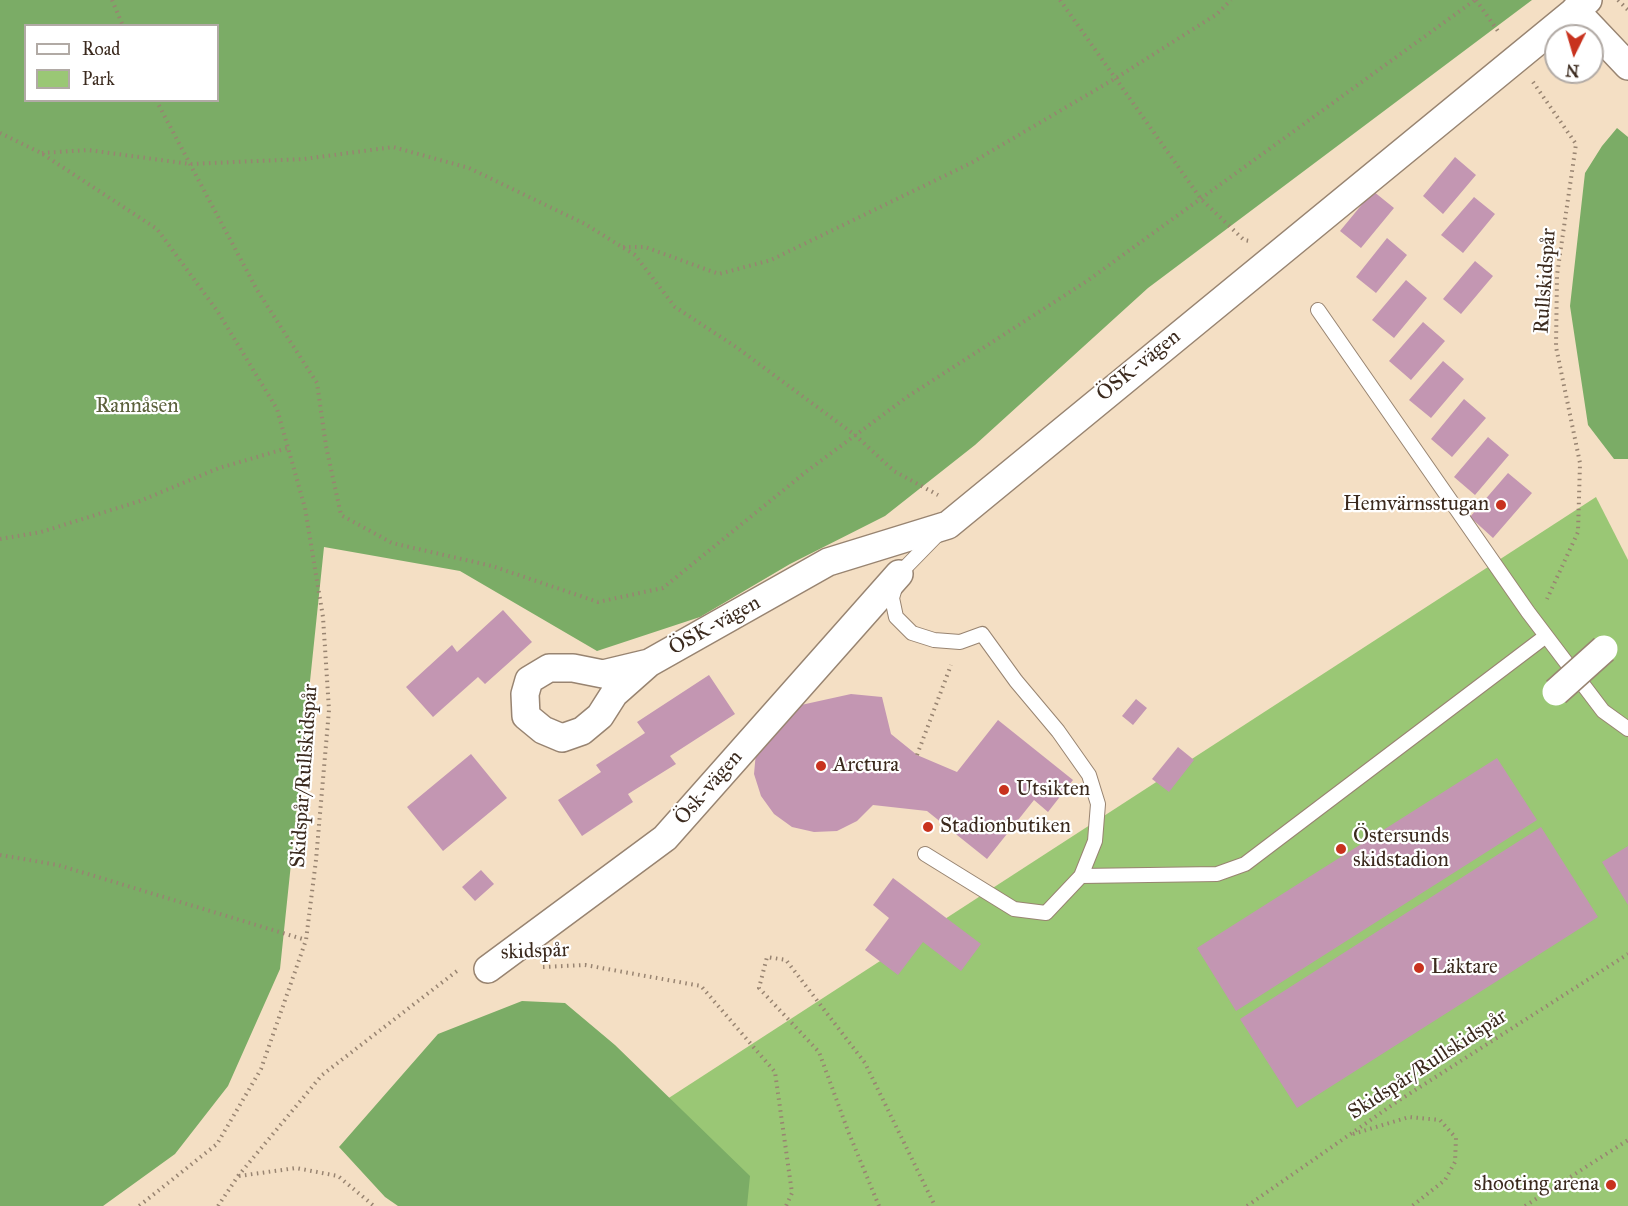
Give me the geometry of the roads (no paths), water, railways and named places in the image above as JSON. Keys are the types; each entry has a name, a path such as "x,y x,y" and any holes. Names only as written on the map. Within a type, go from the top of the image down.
{"street":[{"name":"ÖSK-vägen","path":"649,663 828,562 956,517 1582,5"},
{"path":"1582,5 1628,66"},
{"name":"Ösk-vägen","path":"488,969 665,838 899,574"},
{"path":"1556,692 1604,649"}],"lane":[{"path":"1318,310 1546,636 1603,711 1628,729"},
{"path":"925,854 1014,909 1046,913 1081,876 1095,841 1098,804 1089,775 1058,731 1016,681 982,634 960,642 934,640 912,633 896,617 892,598 899,574 956,517"},
{"path":"1081,876 1217,874 1245,864 1546,636"}],"place":[{"name":"Hemvärnsstugan","path":"1501,505"},
{"name":"Arctura","path":"821,766"},
{"name":"Utsikten","path":"1004,790"},
{"name":"Stadionbutiken","path":"928,827"},
{"name":"Östersunds skidstadion","path":"1341,849"},
{"name":"Läktare","path":"1419,968"},
{"name":"shooting arena","path":"1611,1185"}],"park label":[{"name":"Rannåsen","path":"137,407"}]}
